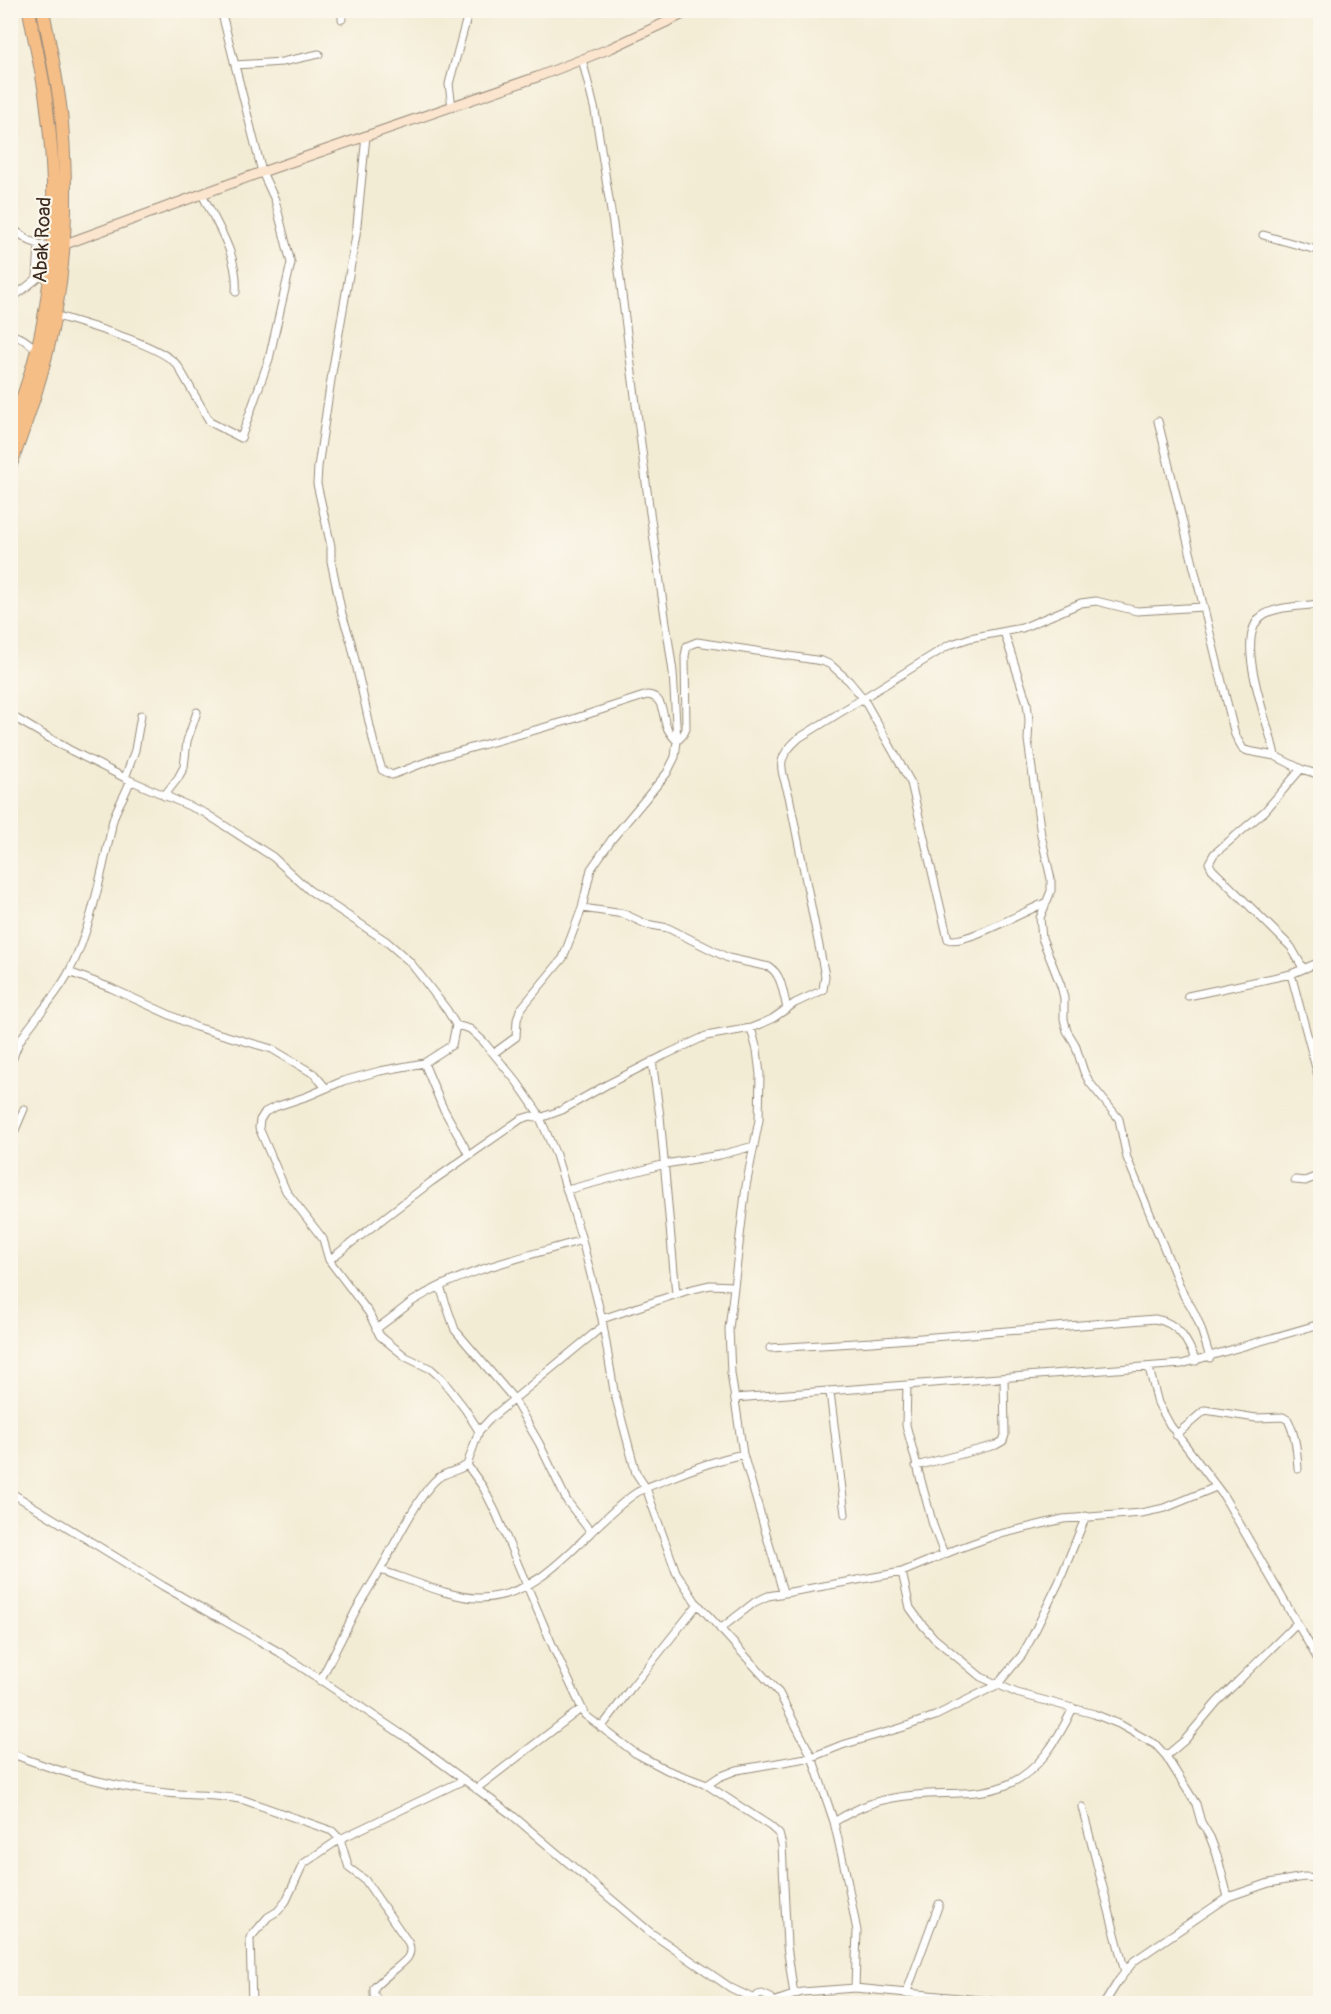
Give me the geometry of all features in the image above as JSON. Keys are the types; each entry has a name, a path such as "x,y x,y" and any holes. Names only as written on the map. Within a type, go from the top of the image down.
{"highway":[{"name":"Abak Road","path":"10,433 37,349 51,268 58,247 54,170 46,98 28,10"},
{"name":"Abak Road","path":"10,467 40,380 55,315 64,170 62,122 44,10"}],"street":[{"path":"55,315 136,341 173,360 210,423 241,438 269,359 282,312 291,263 275,200 262,172 221,10"},
{"path":"452,107 449,84 469,10"},
{"path":"10,228 39,245 58,247 262,172 582,60 692,10"},
{"path":"235,65 282,62 319,54"},
{"path":"494,1053 516,1037 520,1010 564,958 582,908 591,869 667,773 675,757 677,741 673,672 649,506 614,224 595,111 582,60"},
{"path":"366,136 356,235 332,373 317,484 331,546 331,561 342,614 382,770 392,775 439,757 567,721 647,695 654,695 660,701 668,729 677,741"},
{"path":"202,194 227,243 234,263 236,292"},
{"path":"1263,235 1320,251"},
{"path":"37,278 39,245"},
{"path":"10,300 51,268"},
{"path":"10,334 37,349"},
{"path":"1158,421 1235,735 1243,748 1248,751 1275,756 1320,775"},
{"path":"329,1260 431,1182 522,1119 531,1116 540,1118 562,1110 608,1084 706,1036 750,1028 772,1019 787,1008 823,990 825,976 782,769 782,758 787,749 799,738 949,645 970,638 1022,628 1081,603 1096,601 1137,611 1203,607"},
{"path":"1275,756 1250,656 1250,639 1254,625 1262,616 1275,610 1320,604"},
{"path":"1004,632 1027,703 1029,740 1041,835 1052,879 1051,891 1040,918 1042,938 1061,986 1067,1030 1090,1083 1119,1119 1127,1158 1184,1296 1199,1320 1210,1358"},
{"path":"677,741 686,729 685,656 687,646 697,642 822,661 831,665 849,681 863,698 911,783 948,939 953,941 981,933 1045,903"},
{"path":"164,796 184,766 196,712"},
{"path":"10,1065 19,1042 52,1001 79,950 96,895 111,831 111,822 126,796 127,779 141,715"},
{"path":"10,716 127,779 205,813 273,856 309,890 386,941 410,962 447,1010 456,1025 452,1045 424,1064 380,1071 343,1081 265,1112 260,1120 259,1128 286,1191 323,1239 329,1260 369,1313 376,1329 388,1344 406,1357 431,1369 441,1378 479,1431"},
{"path":"1302,769 1265,812 1214,854 1209,863 1212,869 1291,947 1303,968"},
{"path":"582,908 624,914 646,924 668,927 728,957 769,967 778,975 787,1008"},
{"path":"1188,996 1291,974 1320,962"},
{"path":"69,972 111,988 196,1027 272,1049 314,1074 326,1088"},
{"path":"1291,974 1320,1083"},
{"path":"456,1025 470,1029 494,1053 530,1099 556,1155 582,1240 603,1323 614,1391 636,1473 646,1488 676,1572 686,1590 779,1693 812,1757 834,1822 857,1931 855,1988"},
{"path":"750,1028 757,1050 760,1074 759,1119 733,1286 729,1329 731,1373 743,1454 783,1592"},
{"path":"652,1062 665,1164 676,1294"},
{"path":"424,1064 442,1106 469,1155"},
{"path":"10,1142 24,1109"},
{"path":"567,1190 665,1164 720,1155 754,1146"},
{"path":"1295,1180 1305,1181 1320,1175"},
{"path":"376,1329 414,1301 440,1287 501,1264 582,1240"},
{"path":"320,1681 356,1610 429,1487 444,1473 458,1471 467,1466 479,1431 513,1398 603,1323 676,1294 710,1285 733,1286"},
{"path":"440,1287 455,1330 513,1398 539,1443 567,1501 590,1531"},
{"path":"770,1348 1155,1319 1167,1321 1177,1328 1187,1340 1196,1361"},
{"path":"735,1398 1182,1364 1210,1358 1320,1324"},
{"path":"1149,1368 1158,1403 1176,1435 1216,1487 1320,1663"},
{"path":"916,1466 996,1445 1002,1441 1005,1435 1004,1378"},
{"path":"908,1385 906,1425 933,1525 944,1554"},
{"path":"830,1392 845,1514"},
{"path":"1176,1435 1205,1410 1256,1418 1282,1417 1292,1426 1297,1445 1298,1469"},
{"path":"380,1570 463,1597 493,1597 526,1585 555,1568 590,1531 636,1493 708,1462 743,1454"},
{"path":"467,1466 483,1487 585,1715 623,1745 651,1762 707,1785 779,1834 783,1845 787,1946 794,1995"},
{"path":"720,1629 755,1602 783,1592 902,1572 996,1535 1063,1519 1141,1513 1165,1508 1216,1487"},
{"path":"10,1492 163,1586 279,1652 410,1740 512,1815 651,1933 731,1988 754,2001 762,1994 767,1995 773,2003 802,1992 855,1988 1023,2004"},
{"path":"707,1785 737,1770 812,1757 842,1745 935,1716 997,1685 1022,1655 1059,1582 1086,1516"},
{"path":"902,1572 910,1608 921,1623 949,1652 981,1677 1036,1699 1073,1708 1119,1724 1156,1745 1166,1756 1196,1804 1201,1822 1217,1855 1228,1897"},
{"path":"601,1728 698,1604"},
{"path":"1166,1756 1185,1740 1217,1702 1297,1623"},
{"path":"476,1789 582,1708"},
{"path":"834,1822 859,1807 879,1801 916,1795 975,1792 1005,1786 1029,1771 1048,1752 1060,1735 1073,1708"},
{"path":"10,1753 65,1774 99,1782 166,1793 244,1800 332,1831 340,1839 349,1868 365,1880 408,1942 410,1949 408,1957 382,1978 374,1988 374,1995 381,2004"},
{"path":"252,2004 250,1938 286,1901 303,1864 340,1839 464,1780"},
{"path":"1082,1807 1125,1972"},
{"path":"1104,2004 1134,1961 1228,1897 1269,1883 1304,1877 1320,1878"},
{"path":"906,1994 939,1904"}]}
